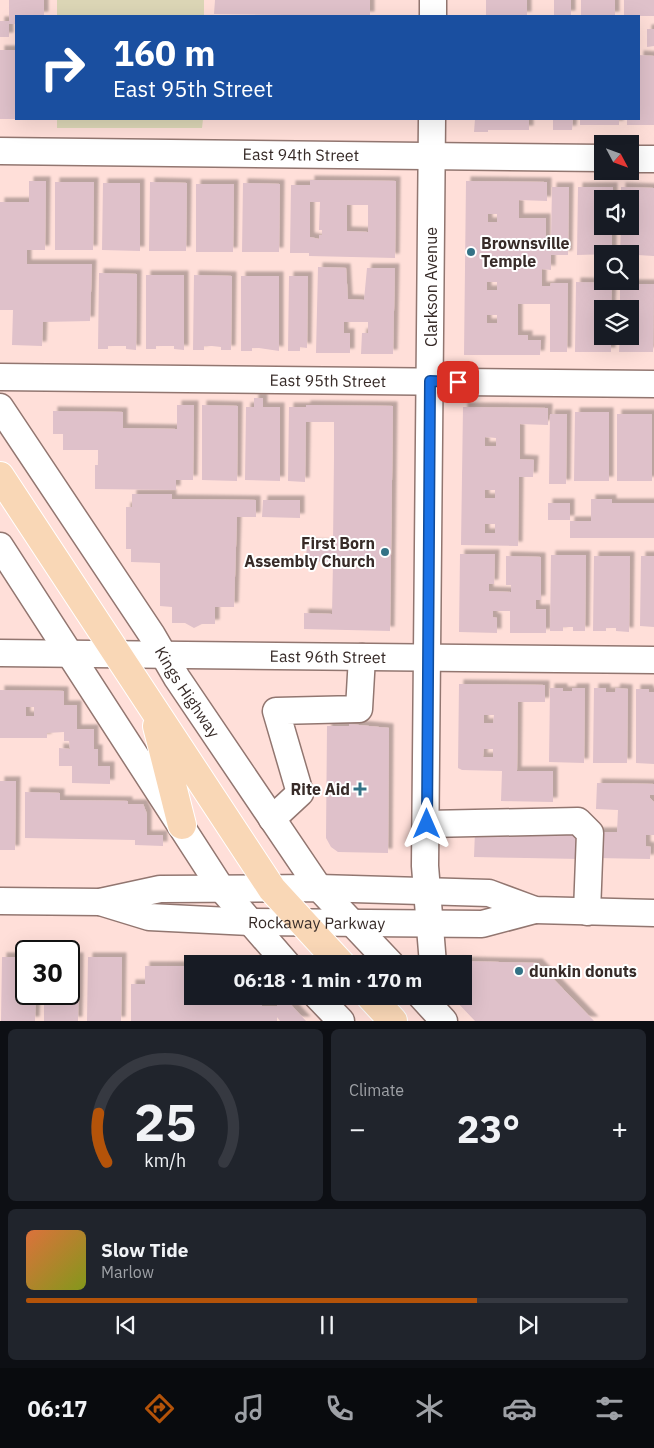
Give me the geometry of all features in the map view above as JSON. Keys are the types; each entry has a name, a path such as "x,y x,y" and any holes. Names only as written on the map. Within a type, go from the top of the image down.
{"main road":[{"path":"0,476 272,889 333,955"},
{"path":"152,706 182,825"},
{"path":"379,1005 393,1020"}],"street":[{"path":"433,0 433,15"},
{"name":"Clarkson Avenue","path":"432,120 426,891 432,955"},
{"name":"East 94th Street","path":"0,151 594,158"},
{"path":"639,159 654,159"},
{"name":"East 95th Street","path":"0,377 654,384"},
{"name":"Kings Highway","path":"0,407 319,888 383,955"},
{"path":"0,546 221,888 278,955"},
{"name":"East 96th Street","path":"0,653 654,660"},
{"path":"272,819 300,793 276,711 359,708 362,657"},
{"path":"427,824 578,821 590,834 587,912"},
{"name":"Rockaway Parkway","path":"0,902 100,902 160,889 319,888 489,893 535,910"},
{"name":"Rockaway Parkway","path":"100,902 149,918 250,922 482,924 535,910 654,913"},
{"path":"326,1005 341,1020"}],"shaded area":[{"path":"57,0 204,0 204,15 57,15"},
{"path":"57,120 203,120 202,128 57,128"}],"building":[{"path":"9,0 44,0 44,15 15,15 15,24 9,24 9,37 0,37 0,21 9,21"},
{"path":"215,0 370,0 370,15 214,14"},
{"path":"486,0 527,0 527,15 486,15"},
{"path":"554,0 571,0 571,15 554,15"},
{"path":"581,0 615,0 615,15 581,15"},
{"path":"624,0 654,0 654,16 624,15"},
{"path":"647,29 654,29 654,46 647,47"},
{"path":"0,50 15,50 15,119 0,119"},
{"path":"640,55 654,56 654,125 627,125 627,120 640,120"},
{"path":"475,120 529,120 529,130 474,132"},
{"path":"553,120 573,120 572,130 553,130"},
{"path":"580,120 619,120 619,125 580,125"},
{"path":"310,180 396,181 395,258 309,256 309,253 290,253 291,185 310,185","holes":["310,202 320,202 319,230 322,230 322,235 319,235 319,239 310,237","347,205 368,205 368,232 347,231"]},
{"path":"29,181 46,181 45,250 27,250 27,264 92,264 90,321 43,322 42,346 12,345 13,310 0,310 0,202 29,202"},
{"path":"466,181 547,182 547,201 519,200 519,218 546,218 546,242 551,242 552,187 569,187 568,255 551,255 551,270 542,269 542,286 550,286 551,283 568,283 567,352 550,352 550,304 518,304 518,335 528,335 528,340 541,340 540,355 464,355","holes":["488,214 497,214 497,222 488,222","487,282 497,282 497,290 487,290","487,315 497,315 497,323 487,323"]},
{"path":"55,182 94,182 93,250 55,250"},
{"path":"150,182 187,183 186,251 149,251"},
{"path":"103,183 140,183 140,251 102,250"},
{"path":"243,183 280,184 279,252 242,252"},
{"path":"196,184 234,184 233,252 196,252"},
{"path":"578,187 613,187 613,190 594,190 594,235 612,235 612,245 594,245 594,255 577,255"},
{"path":"621,187 654,188 654,256 639,255 639,245 620,245 621,235 639,235 639,190 621,190"},
{"path":"318,267 346,268 348,299 364,300 367,268 395,268 393,354 361,354 362,333 368,333 368,322 344,322 344,333 350,333 350,353 316,353"},
{"path":"99,273 137,274 136,350 126,349 126,346 108,346 108,349 98,349"},
{"path":"146,275 184,275 184,350 174,349 174,346 156,346 156,349 146,349"},
{"path":"194,275 232,276 231,350 221,350 221,347 204,346 204,350 193,350"},
{"path":"241,276 279,276 279,351 252,348 252,351 241,351"},
{"path":"289,276 308,276 307,348 300,347 300,351 288,351"},
{"path":"576,282 594,282 594,290 612,290 611,300 594,300 594,345 611,345 611,352 575,352"},
{"path":"639,284 654,284 653,352 619,352 619,345 639,345 639,300 620,300 620,290 639,290"},
{"path":"254,398 263,398 263,407 280,407 280,481 245,480 246,407 254,407"},
{"path":"177,405 194,405 193,480 176,480 176,490 95,489 95,465 98,465 98,450 63,450 63,434 53,434 53,411 123,412 123,428 177,429"},
{"path":"202,405 238,406 237,481 202,480"},
{"path":"306,405 393,406 390,631 304,629 304,613 332,614 333,562 306,561 307,543 333,544 334,457 334,422 306,422 305,482 288,481 289,407 306,407"},
{"path":"463,407 548,408 548,425 520,424 520,459 534,460 533,477 519,477 518,546 461,545","holes":["485,437 496,438 496,446 485,446","485,490 495,490 495,498 485,498","485,524 495,524 495,533 485,533"]},
{"path":"575,412 609,412 609,481 574,481"},
{"path":"550,414 567,414 566,484 549,484"},
{"path":"617,414 652,414 652,481 617,481"},
{"path":"132,494 172,494 172,499 256,500 256,517 237,517 234,607 215,607 215,624 202,624 194,628 185,623 172,623 172,607 160,606 160,563 131,562 131,549 126,549 126,507 132,507"},
{"path":"591,499 612,499 612,503 654,503 654,538 570,538 570,521 591,521"},
{"path":"263,500 300,500 300,518 262,517"},
{"path":"548,503 570,503 570,520 548,520"},
{"path":"460,554 495,554 494,584 489,584 489,591 511,592 511,585 506,585 506,556 541,557 541,600 536,600 536,609 546,609 546,633 510,633 510,611 493,611 493,617 497,618 497,633 459,632"},
{"path":"551,555 586,555 585,631 573,631 573,627 563,627 563,631 550,631"},
{"path":"594,556 630,556 629,632 616,631 616,628 606,628 606,631 593,631"},
{"path":"641,556 654,556 654,627 640,626"},
{"path":"459,684 545,685 545,702 518,702 517,771 553,771 553,802 501,801 502,771 462,770 458,768","holes":["484,715 494,715 493,723 484,723","484,749 493,749 493,757 483,757"]},
{"path":"550,688 563,688 563,691 572,691 572,688 585,688 584,763 549,762"},
{"path":"594,688 606,688 606,692 615,692 616,688 628,689 627,763 593,763"},
{"path":"636,689 649,689 649,692 654,692 654,764 636,763"},
{"path":"0,690 64,691 64,705 77,705 77,729 94,729 94,749 98,749 98,766 110,766 110,784 72,783 72,766 59,766 59,748 70,749 69,741 64,741 64,732 47,733 47,738 0,738","holes":["26,707 34,707 34,716 26,716"]},
{"path":"349,724 389,728 388,853 338,852 331,847 326,838 327,726 349,726"},
{"path":"0,781 16,781 15,850 0,850"},
{"path":"597,783 654,784 654,795 650,795 650,798 654,802 654,835 646,835 646,846 651,847 650,859 596,858 596,832 617,832 618,810 596,809"},
{"path":"25,792 60,793 60,800 128,801 128,804 143,804 147,814 147,835 163,835 163,846 135,845 135,840 25,838"},
{"path":"475,831 581,832 581,859 474,857"},
{"path":"2,957 15,957 15,1005 36,1005 35,1021 1,1021"},
{"path":"88,957 122,957 121,1021 87,1021"},
{"path":"472,961 538,963 594,1021 475,1021 460,1005 472,1005"},
{"path":"145,966 184,966 184,1005 291,1005 306,1021 280,1021 277,1017 277,1021 131,1021 131,984 145,984"},
{"path":"44,1005 78,1005 78,1021 44,1021"}],"place":[{"name":"Brownsville Temple","path":"471,252"},
{"name":"First Born Assembly Church","path":"385,552"},
{"name":"Rite Aid","path":"360,789"},
{"name":"dunkin donuts","path":"519,971"}],"route":[{"path":"427,824 430,381 458,382"}]}
